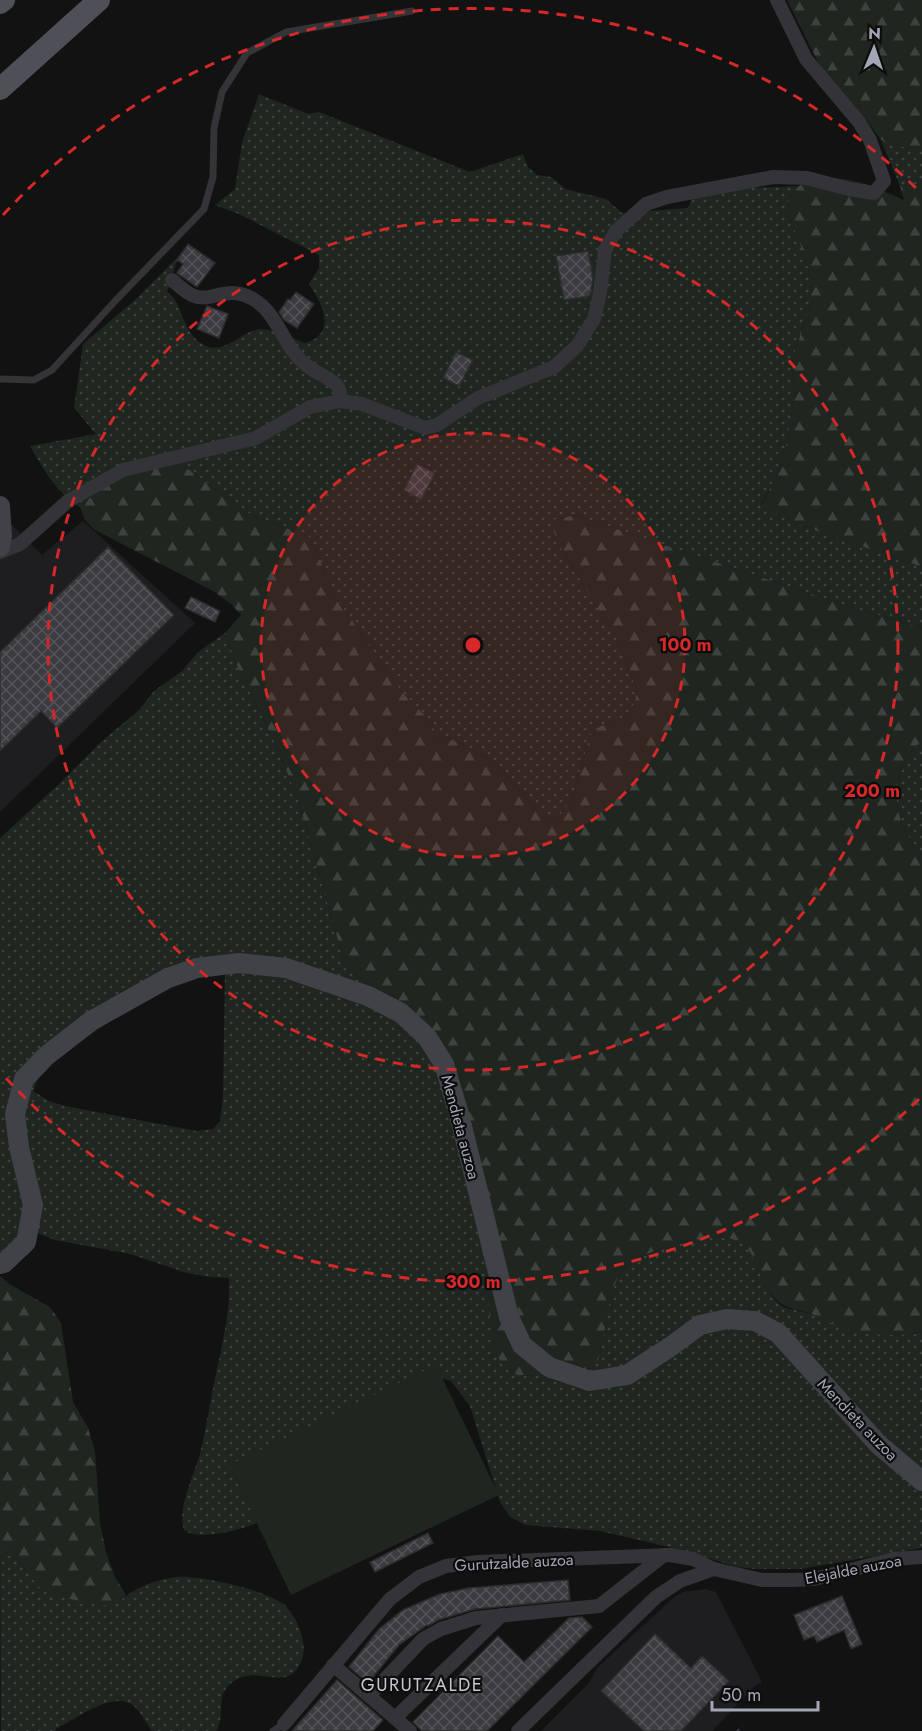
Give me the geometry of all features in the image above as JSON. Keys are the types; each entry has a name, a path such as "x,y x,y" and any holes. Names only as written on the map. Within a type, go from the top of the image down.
{"main road":[{"path":"0,3 4,0"},
{"path":"0,89 99,0"}],"street":[{"path":"0,552 20,544 68,501 123,470 256,438 310,407 340,401 362,404 425,428 437,425 478,398 554,367 577,346 594,320 605,250 616,231 646,204 667,197 773,177 807,178 874,193 884,182 870,140 859,123 806,59 777,0"},
{"path":"171,280 194,296 233,292 258,303 272,317 295,354 304,364 338,384 341,391 340,401"},
{"path":"0,506 0,547"},
{"name":"Mendieta auzoa","path":"0,1264 4,1263 26,1242 33,1205 19,1147 15,1114 24,1079 46,1056 91,1021 168,978 197,968 239,963 285,968 368,996 401,1013 427,1037 444,1064 459,1114 509,1317 522,1345 549,1367 590,1381 627,1375 700,1325 727,1319 755,1321 778,1333 879,1445 922,1481"},
{"path":"369,1696 423,1639 441,1629 458,1623 502,1616 599,1606 664,1555"},
{"name":"Gurutzalde auzoa","path":"279,1727 390,1599 419,1577 446,1566 478,1562 664,1555 693,1559 714,1569"},
{"name":"Elejalde auzoa","path":"714,1569 762,1580 814,1579 894,1559 922,1557"},
{"path":"518,1731 656,1597 680,1581 714,1569"},
{"path":"395,1718 502,1616"},
{"path":"333,1665 410,1731"}],"lane":[{"path":"0,379 34,380 52,370 204,209 213,177 214,128 222,92 247,53 286,32 412,11"}],"path":[{"path":"737,1731 743,1726"}],"shaded area":[{"path":"0,513 42,555 83,521 195,623 0,812"},
{"path":"706,1589 716,1592 762,1682 756,1685 712,1731 541,1731 589,1683 597,1668 672,1599 683,1592"}],"green space":[{"path":"787,0 922,0 922,149 911,149 881,140 864,117 837,90 818,62"},
{"path":"259,94 308,114 319,112 470,172 523,154 528,167 537,175 551,177 566,189 606,199 622,213 688,208 692,199 747,188 799,186 789,198 788,213 807,262 810,304 791,365 795,394 787,442 778,473 761,505 797,524 922,567 922,628 844,605 575,515 554,520 557,542 618,641 637,691 635,702 629,713 599,727 590,736 571,802 559,816 547,822 495,762 460,743 437,736 430,721 401,691 334,595 311,538 250,514 177,461 111,478 80,507 64,495 51,480 30,446 96,434 74,408 83,344 135,300 186,249 177,260 167,292 177,303 191,333 204,345 211,348 219,347 260,329 277,332 305,343 315,339 321,333 324,317 309,284 319,268 319,255 239,214 215,205 235,189 242,142"},
{"path":"881,140 911,149 922,149 922,185 900,186"},
{"path":"818,177 862,183 904,200 900,186 922,185 922,567 797,524 761,506 778,473 787,442 795,394 791,365 810,304 807,262 788,213 789,198 799,186"},
{"path":"177,461 250,514 311,538 334,595 401,691 430,721 437,736 460,743 495,762 547,822 559,816 571,802 590,736 599,727 629,713 635,702 637,691 618,641 557,542 553,527 554,520 575,515 844,605 922,628 922,742 914,748 903,765 898,784 897,804 903,825 922,855 922,1331 896,1335 857,1332 788,1307 779,1302 769,1291 753,1257 744,1245 728,1238 713,1238 678,1243 645,1255 623,1269 614,1286 599,1355 592,1369 573,1374 536,1376 518,1375 505,1369 493,1348 481,1235 454,1137 440,1066 407,1011 393,995 377,990 346,969 298,799 275,743 238,668 225,633 241,615 231,604 213,591 95,530 85,520 80,507 111,478"},
{"path":"225,633 238,668 275,743 298,799 346,969 377,990 393,995 407,1011 440,1066 454,1137 518,1375 573,1374 600,1355 607,1312 616,1281 629,1264 642,1256 677,1244 714,1237 740,1241 751,1254 775,1300 784,1307 828,1318 915,1334 922,1331 922,1548 800,1569 755,1569 737,1567 686,1551 600,1531 526,1525 510,1517 500,1502 470,1406 451,1381 434,1376 260,1522 210,1535 200,1535 184,1530 182,1522 184,1502 200,1454 225,1328 229,1303 229,1278 187,1273 130,1254 55,1240 35,1232 0,1268 0,838 100,743 139,710 154,691 182,671 198,652","holes":["225,971 223,1096 220,1121 213,1129 197,1131 65,1106 49,1101 33,1091 40,1074 64,1053 110,1021 177,981"]},
{"path":"922,742 922,855 903,825 897,804 897,794 903,765 914,748"},
{"path":"0,1276 9,1284 50,1307 61,1323 73,1402 88,1428 95,1451 100,1523 106,1552 115,1577 126,1595 118,1603 102,1606 53,1595 39,1587 16,1558 0,1550"},
{"path":"436,1365 499,1495 291,1595 229,1465"},
{"path":"0,1550 16,1558 39,1587 118,1603 130,1593 144,1586 175,1577 199,1578 246,1588 272,1598 287,1607 302,1635 303,1656 297,1669 290,1675 281,1678 251,1675 241,1677 230,1684 223,1695 220,1720 216,1731 152,1731 135,1707 127,1702 117,1701 96,1707 56,1731 1,1731"}],"building":[{"path":"188,244 215,263 197,287 177,273 183,264 177,260"},
{"path":"588,251 593,278 590,296 564,300 556,256"},
{"path":"296,292 314,304 297,328 284,320 279,312"},
{"path":"207,306 228,314 219,338 197,329"},
{"path":"456,352 473,360 459,386 443,378"},
{"path":"417,464 435,473 421,500 404,490"},
{"path":"108,547 174,615 57,728 41,711 0,751 0,652"},
{"path":"191,597 220,611 215,622 185,608"},
{"path":"428,1533 433,1543 375,1572 370,1562"},
{"path":"568,1580 570,1600 475,1609 427,1625 399,1645 368,1683 349,1667 379,1629 403,1610 440,1594 469,1588"},
{"path":"842,1596 862,1644 851,1649 844,1630 817,1642 814,1636 804,1640 794,1615"},
{"path":"582,1617 592,1627 487,1731 422,1731 413,1722 498,1636 524,1662 569,1618"},
{"path":"655,1634 691,1668 702,1656 729,1681 681,1731 644,1731 601,1691"},
{"path":"337,1680 383,1720 373,1731 292,1731"}],"district":[{"name":"GURUTZALDE","path":"422,1685"}]}
